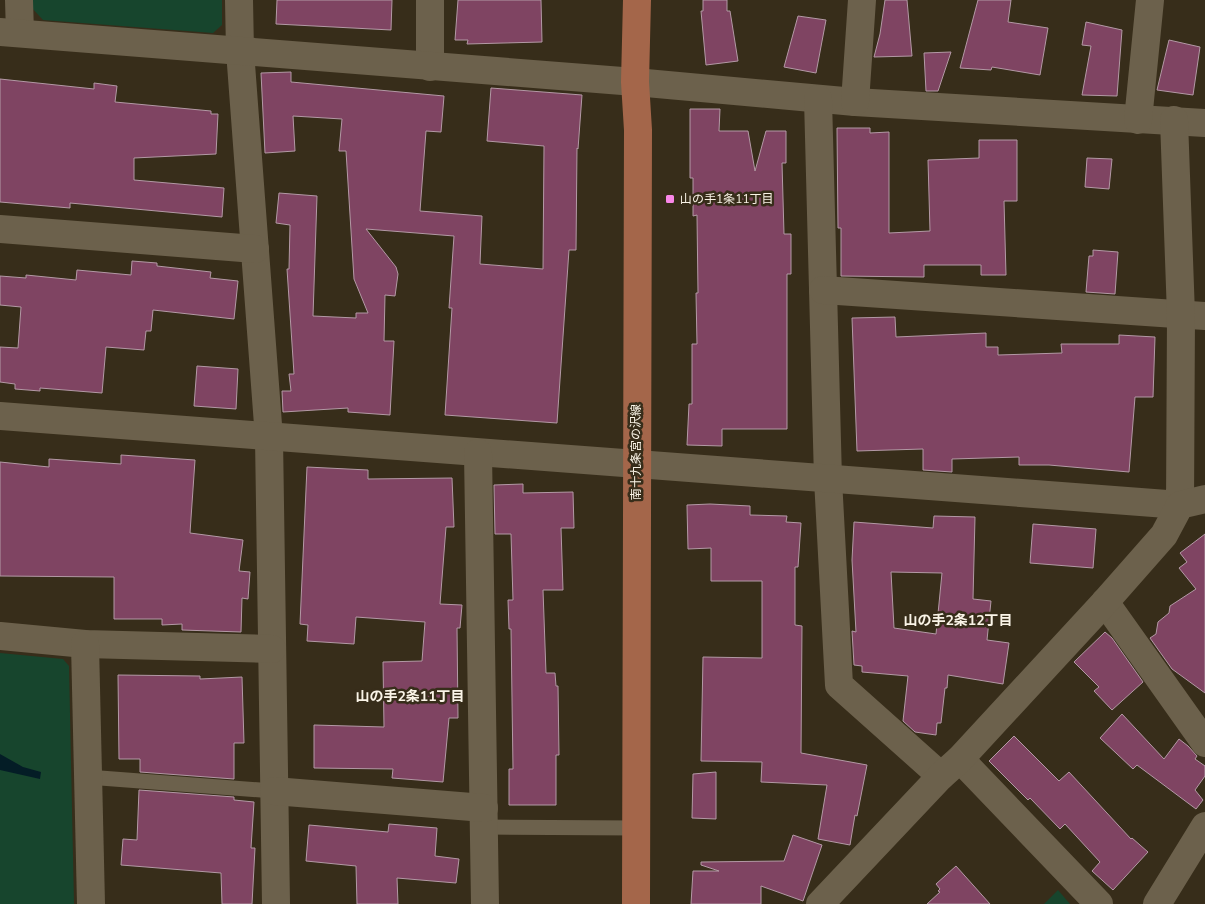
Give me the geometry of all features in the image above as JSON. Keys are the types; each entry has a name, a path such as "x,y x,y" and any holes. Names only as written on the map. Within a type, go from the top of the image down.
{"main road":[{"name":"南十九条宮の沢線","path":"636,0 635,82 638,130 636,904"}],"street":[{"path":"19,0 10,33 635,82 855,102 1205,123"},
{"path":"239,0 240,51 269,438 276,904"},
{"path":"430,0 430,67"},
{"path":"855,102 862,0"},
{"path":"1138,120 1150,0"},
{"path":"818,99 828,479 839,685 950,767 1100,904"},
{"path":"820,904 1105,602 1192,502 1193,316 1174,120"},
{"path":"0,229 255,249"},
{"path":"823,290 1193,316"},
{"path":"0,416 269,438 828,479 1192,502"},
{"path":"478,453 485,904"},
{"path":"1105,602 1205,743"},
{"path":"0,636 85,644 272,649"},
{"path":"85,644 87,777 92,904"},
{"path":"274,791 484,817"},
{"path":"1157,904 1205,826"}],"lane":[{"path":"87,777 274,791"},
{"path":"484,817 637,828"}],"green space":[{"path":"31,0 222,0 222,25 213,33 43,20 32,8"},
{"path":"0,653 63,659 69,666 74,904 0,904"},
{"path":"1058,890 1070,904 1044,904"}],"water":[{"path":"0,754 23,767 41,772 40,779 0,770"}],"building":[{"path":"277,0 392,0 391,30 276,24"},
{"path":"458,0 541,0 542,42 467,44 468,40 455,40"},
{"path":"703,0 727,0 727,11 730,11 738,61 706,65 701,11 703,11"},
{"path":"885,0 907,0 912,56 874,57 880,34"},
{"path":"978,0 1011,0 1008,22 1048,28 1040,75 992,67 991,70 960,68"},
{"path":"798,16 826,20 816,73 784,67"},
{"path":"1086,22 1122,30 1117,96 1082,95 1091,46 1082,45"},
{"path":"1169,40 1200,47 1193,95 1157,90"},
{"path":"951,52 938,91 926,91 924,53"},
{"path":"291,72 291,82 444,96 441,132 426,131 420,211 482,216 480,264 543,269 544,146 487,141 491,88 582,95 577,148 576,250 569,250 557,423 445,415 452,308 449,308 454,236 366,229 396,267 398,274 395,296 385,295 384,341 394,341 390,415 348,412 348,408 283,412 282,391 291,391 289,374 294,374 287,269 289,269 290,225 276,223 279,193 317,196 313,316 356,318 356,313 368,313 354,279 346,151 339,151 342,119 293,116 295,151 265,153 261,73"},
{"path":"0,79 94,89 94,83 117,86 115,102 211,111 211,114 218,114 216,154 134,158 134,180 224,188 222,217 70,203 70,208 0,202"},
{"path":"690,109 720,109 719,131 748,131 755,171 766,131 786,131 786,163 782,163 784,234 791,234 791,274 787,274 787,429 722,429 722,446 687,445 689,404 692,404 692,344 697,344 696,293 698,293 697,215 693,216 693,178 690,178"},
{"path":"837,128 870,128 870,133 889,132 889,233 930,231 928,160 979,158 979,140 1017,140 1017,201 1004,201 1006,275 981,275 981,265 924,265 924,277 841,276 841,228 838,228"},
{"path":"1087,158 1112,159 1109,189 1085,187"},
{"path":"1093,250 1118,252 1115,294 1086,292 1089,256 1093,256"},
{"path":"132,261 157,263 157,266 211,272 210,278 238,281 234,319 153,310 151,331 146,331 144,350 106,347 102,393 40,388 40,391 15,389 15,384 0,382 0,347 18,348 21,307 0,305 0,276 26,278 26,275 76,280 77,270 131,275"},
{"path":"895,317 896,337 986,333 986,347 998,347 998,355 1062,353 1061,344 1119,344 1119,335 1155,337 1153,397 1135,397 1129,472 1049,465 1019,465 1019,457 952,459 952,472 923,470 923,449 857,451 852,318"},
{"path":"197,366 238,369 236,409 194,406"},
{"path":"121,455 195,460 190,533 243,540 239,571 250,572 248,599 242,598 241,632 182,630 182,624 162,625 162,619 114,619 114,577 0,576 0,462 49,467 49,459 121,464"},
{"path":"307,467 368,470 368,479 452,478 454,527 446,527 440,604 462,605 460,628 457,628 458,718 449,718 443,782 392,778 393,769 314,768 314,725 384,727 383,662 422,661 425,622 356,617 354,644 307,641 308,625 300,624"},
{"path":"523,484 523,493 573,492 574,528 561,528 563,590 543,590 546,673 555,673 556,686 558,686 559,755 556,755 556,805 509,805 509,769 513,769 511,629 509,629 508,600 513,600 511,534 495,534 494,485"},
{"path":"687,505 750,506 750,515 787,516 786,522 801,523 798,567 795,567 795,625 802,626 801,753 867,765 850,845 818,839 827,785 761,782 762,762 701,761 703,657 762,658 762,581 711,581 711,548 688,549"},
{"path":"934,516 975,517 973,599 991,601 987,640 1009,643 1003,684 948,675 941,723 937,723 936,735 915,732 903,721 908,676 862,672 862,666 854,665 852,631 856,632 852,560 854,522 933,528","holes":["891,572 942,573 936,634 894,628"]},
{"path":"1033,524 1096,529 1093,568 1030,563"},
{"path":"1205,534 1205,693 1172,669 1150,638 1156,634 1158,622 1169,613 1170,606 1196,589 1179,568 1187,562 1180,553"},
{"path":"1105,632 1112,638 1143,682 1112,710 1094,691 1099,687 1074,662"},
{"path":"118,675 200,676 200,679 242,677 244,743 234,743 234,779 140,772 140,759 119,759"},
{"path":"1122,714 1164,759 1179,739 1197,756 1195,759 1205,766 1205,776 1195,790 1203,800 1196,809 1137,765 1133,769 1100,738"},
{"path":"1014,736 1059,781 1069,772 1131,839 1148,852 1113,890 1092,871 1100,862 1065,824 1060,829 1030,798 1028,800 989,761"},
{"path":"716,772 716,819 692,818 693,774"},
{"path":"139,790 234,797 234,800 254,802 251,848 255,848 252,904 222,904 221,873 121,865 123,839 137,840"},
{"path":"389,824 437,828 435,856 459,859 456,883 397,878 398,904 357,904 356,866 306,861 309,825 388,832"},
{"path":"793,835 822,845 803,901 761,886 761,904 691,904 693,871 719,871 701,865 701,862 784,861"},
{"path":"956,866 990,904 927,904 940,892 936,884"}],"place":[{"name":"山の手1条11丁目","path":"670,199"}],"district":[{"name":"山の手2条12丁目","path":"958,620"},
{"name":"山の手2条11丁目","path":"410,696"}]}
